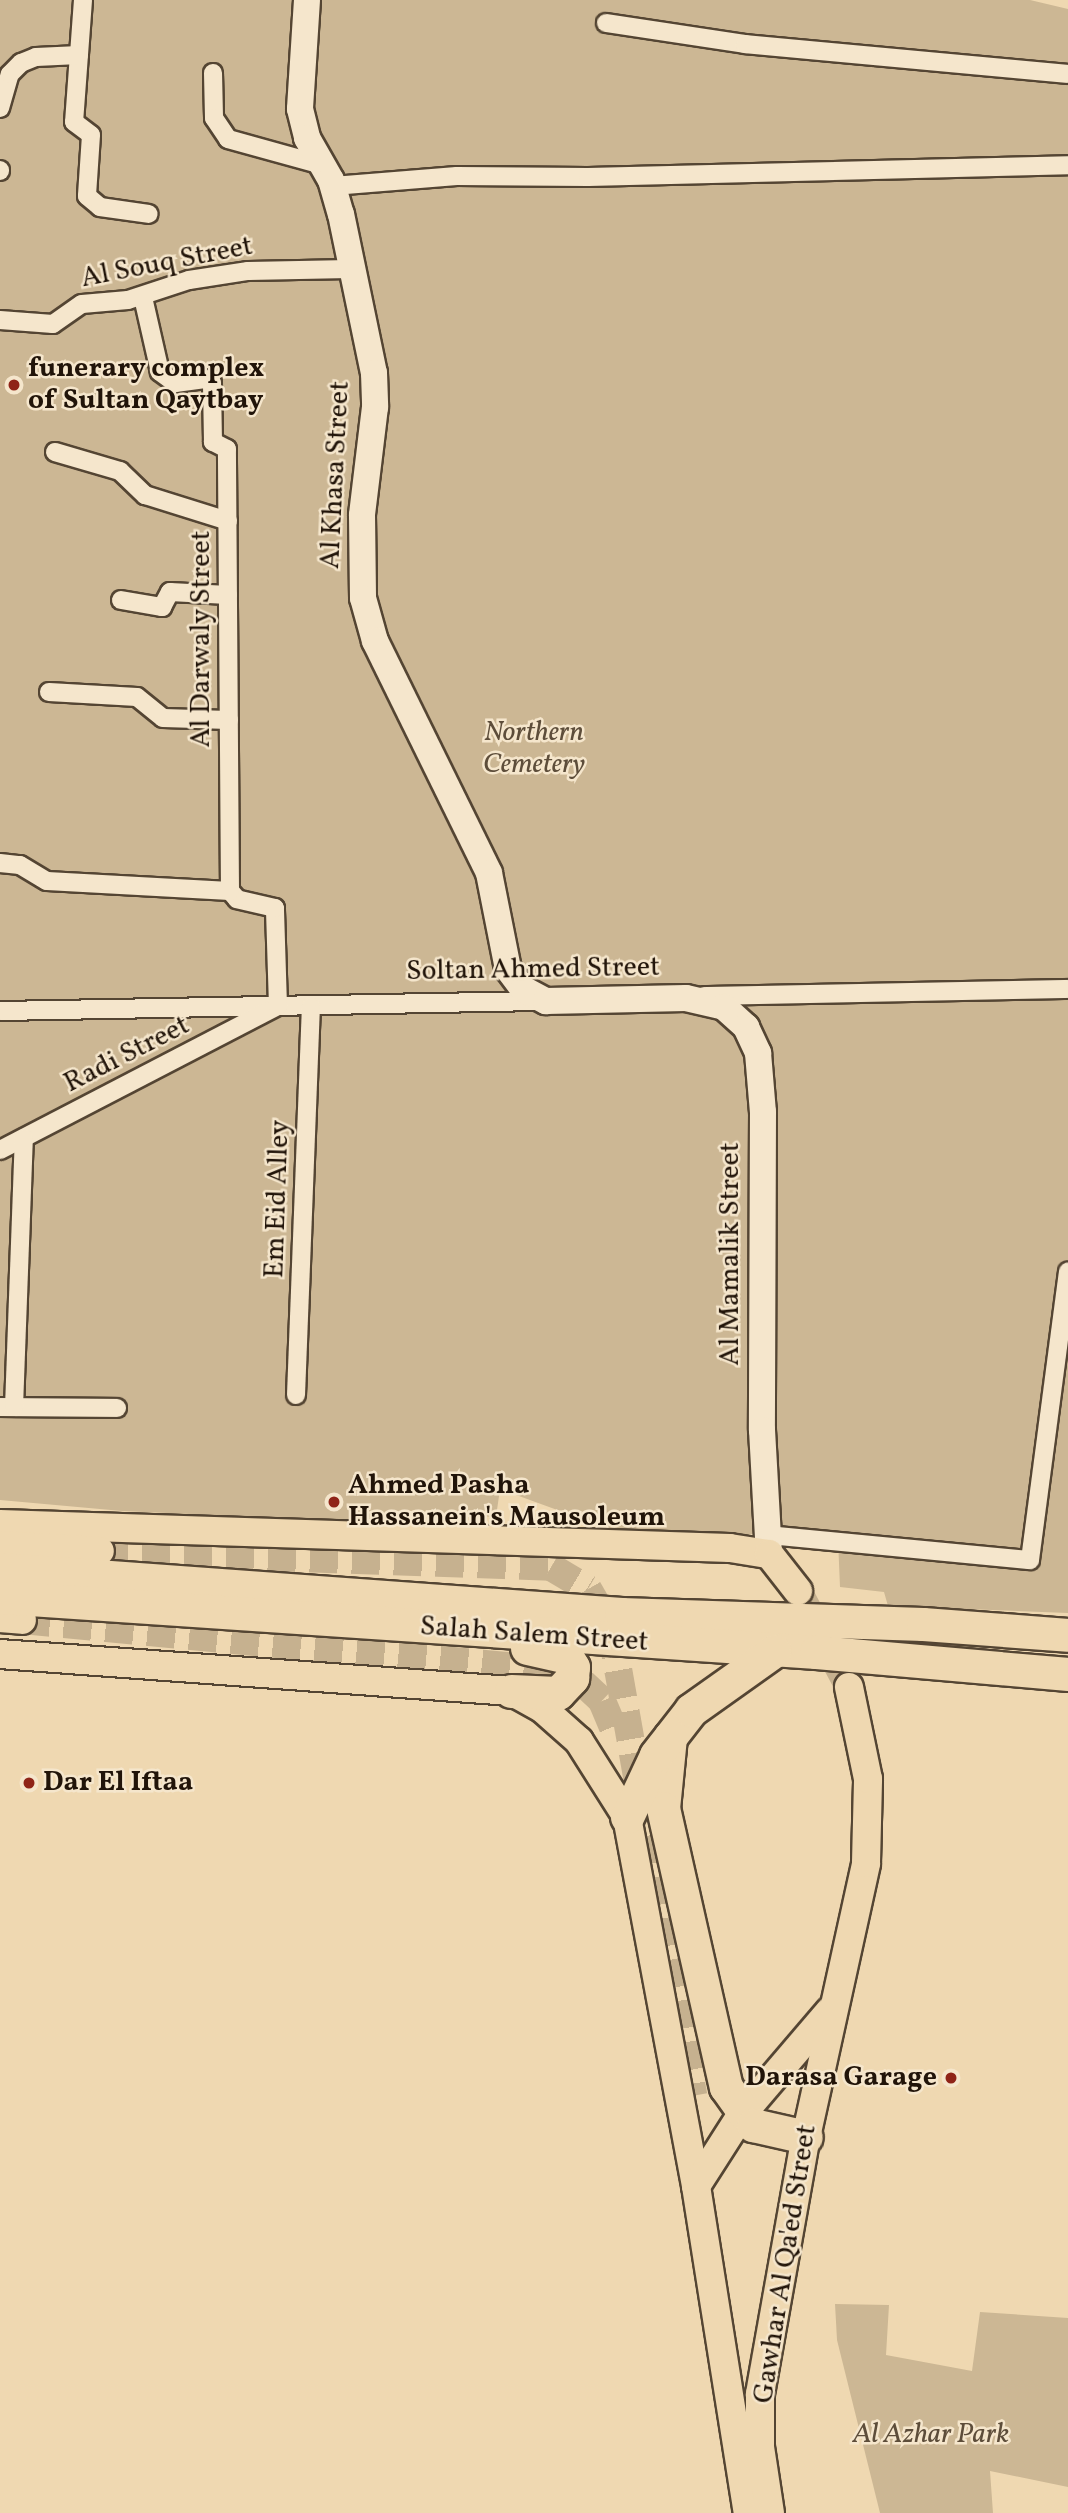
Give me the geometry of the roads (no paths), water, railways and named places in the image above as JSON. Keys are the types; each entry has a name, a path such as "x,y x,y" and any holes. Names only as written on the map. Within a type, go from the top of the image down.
{"highway":[{"name":"Salah Salem Street","path":"0,1569 621,1614 923,1624 1068,1634"},
{"name":"Salah Salem Street","path":"7,1612 416,1628 774,1651 1068,1674"},
{"path":"416,1628 457,1643 556,1652 572,1663 572,1678 558,1693 511,1691"},
{"path":"628,1817 670,1737 691,1710 774,1651"},
{"path":"670,1737 663,1808 726,2087 753,2125 806,2137"}],"main road":[{"path":"0,1524 730,1548 769,1544 798,1591"},
{"path":"0,1545 100,1550"},
{"path":"0,1654 511,1691 542,1709 579,1741 628,1817"},
{"name":"Gawhar Al Qa'ed Street","path":"748,2513 750,2447 806,2137 860,1898 869,1821 862,1735 849,1687"},
{"name":"Gawhar Al Qa'ed Street","path":"628,1817 695,2186 750,2447 770,2513"},
{"path":"695,2186 742,2113 835,2004"}],"street":[{"path":"83,0 74,122 91,135 88,196 100,208 149,214"},
{"name":"Al Khasa Street","path":"307,0 300,109 307,138 328,176 368,340 375,390 361,545 368,619 489,873 508,968 523,989 546,1001"},
{"path":"606,23 745,44 1068,74"},
{"path":"0,108 2,89 21,63 36,57 79,55"},
{"path":"213,73 214,118 228,139 328,176 588,177 1068,165"},
{"name":"Al Souq Street","path":"0,320 53,324 82,304 143,297 180,282 248,271 349,269"},
{"name":"Al Darwaly Street","path":"143,297 163,378 175,383 205,379 214,387 213,442 227,449 230,891"},
{"path":"55,452 120,471 145,495 228,521"},
{"path":"121,600 162,607 170,592 228,595"},
{"path":"48,692 137,697 163,718 229,720"},
{"path":"0,863 20,865 47,881 230,891 237,899 275,908 278,1006"},
{"name":"Soltan Ahmed Street","path":"0,1012 687,998 780,992 1068,989"},
{"name":"Al Mamalik Street","path":"687,998 724,1007 736,1016 753,1039 761,1069 762,1430 769,1544"},
{"name":"Radi Street","path":"0,1150 278,1006"},
{"name":"Em Eid Alley","path":"296,1395 311,1006"},
{"path":"24,1138 7,1407 117,1408"},
{"path":"769,1544 1030,1560 1068,1271"}],"tunnel":[{"path":"100,1551 551,1567 588,1589 611,1629 693,2096"},
{"path":"798,1591 849,1687"},
{"path":"22,1620 560,1671 583,1683 602,1701 618,1739"}],"place":[{"name":"funerary complex of Sultan Qaytbay","path":"14,385"},
{"name":"Ahmed Pasha Hassanein's Mausoleum","path":"334,1502"},
{"name":"Dar El Iftaa","path":"29,1783"},
{"name":"Darasa Garage","path":"951,2078"}],"park label":[{"name":"Northern Cemetery","path":"534,749"},
{"name":"Al Azhar Park","path":"931,2435"}]}
